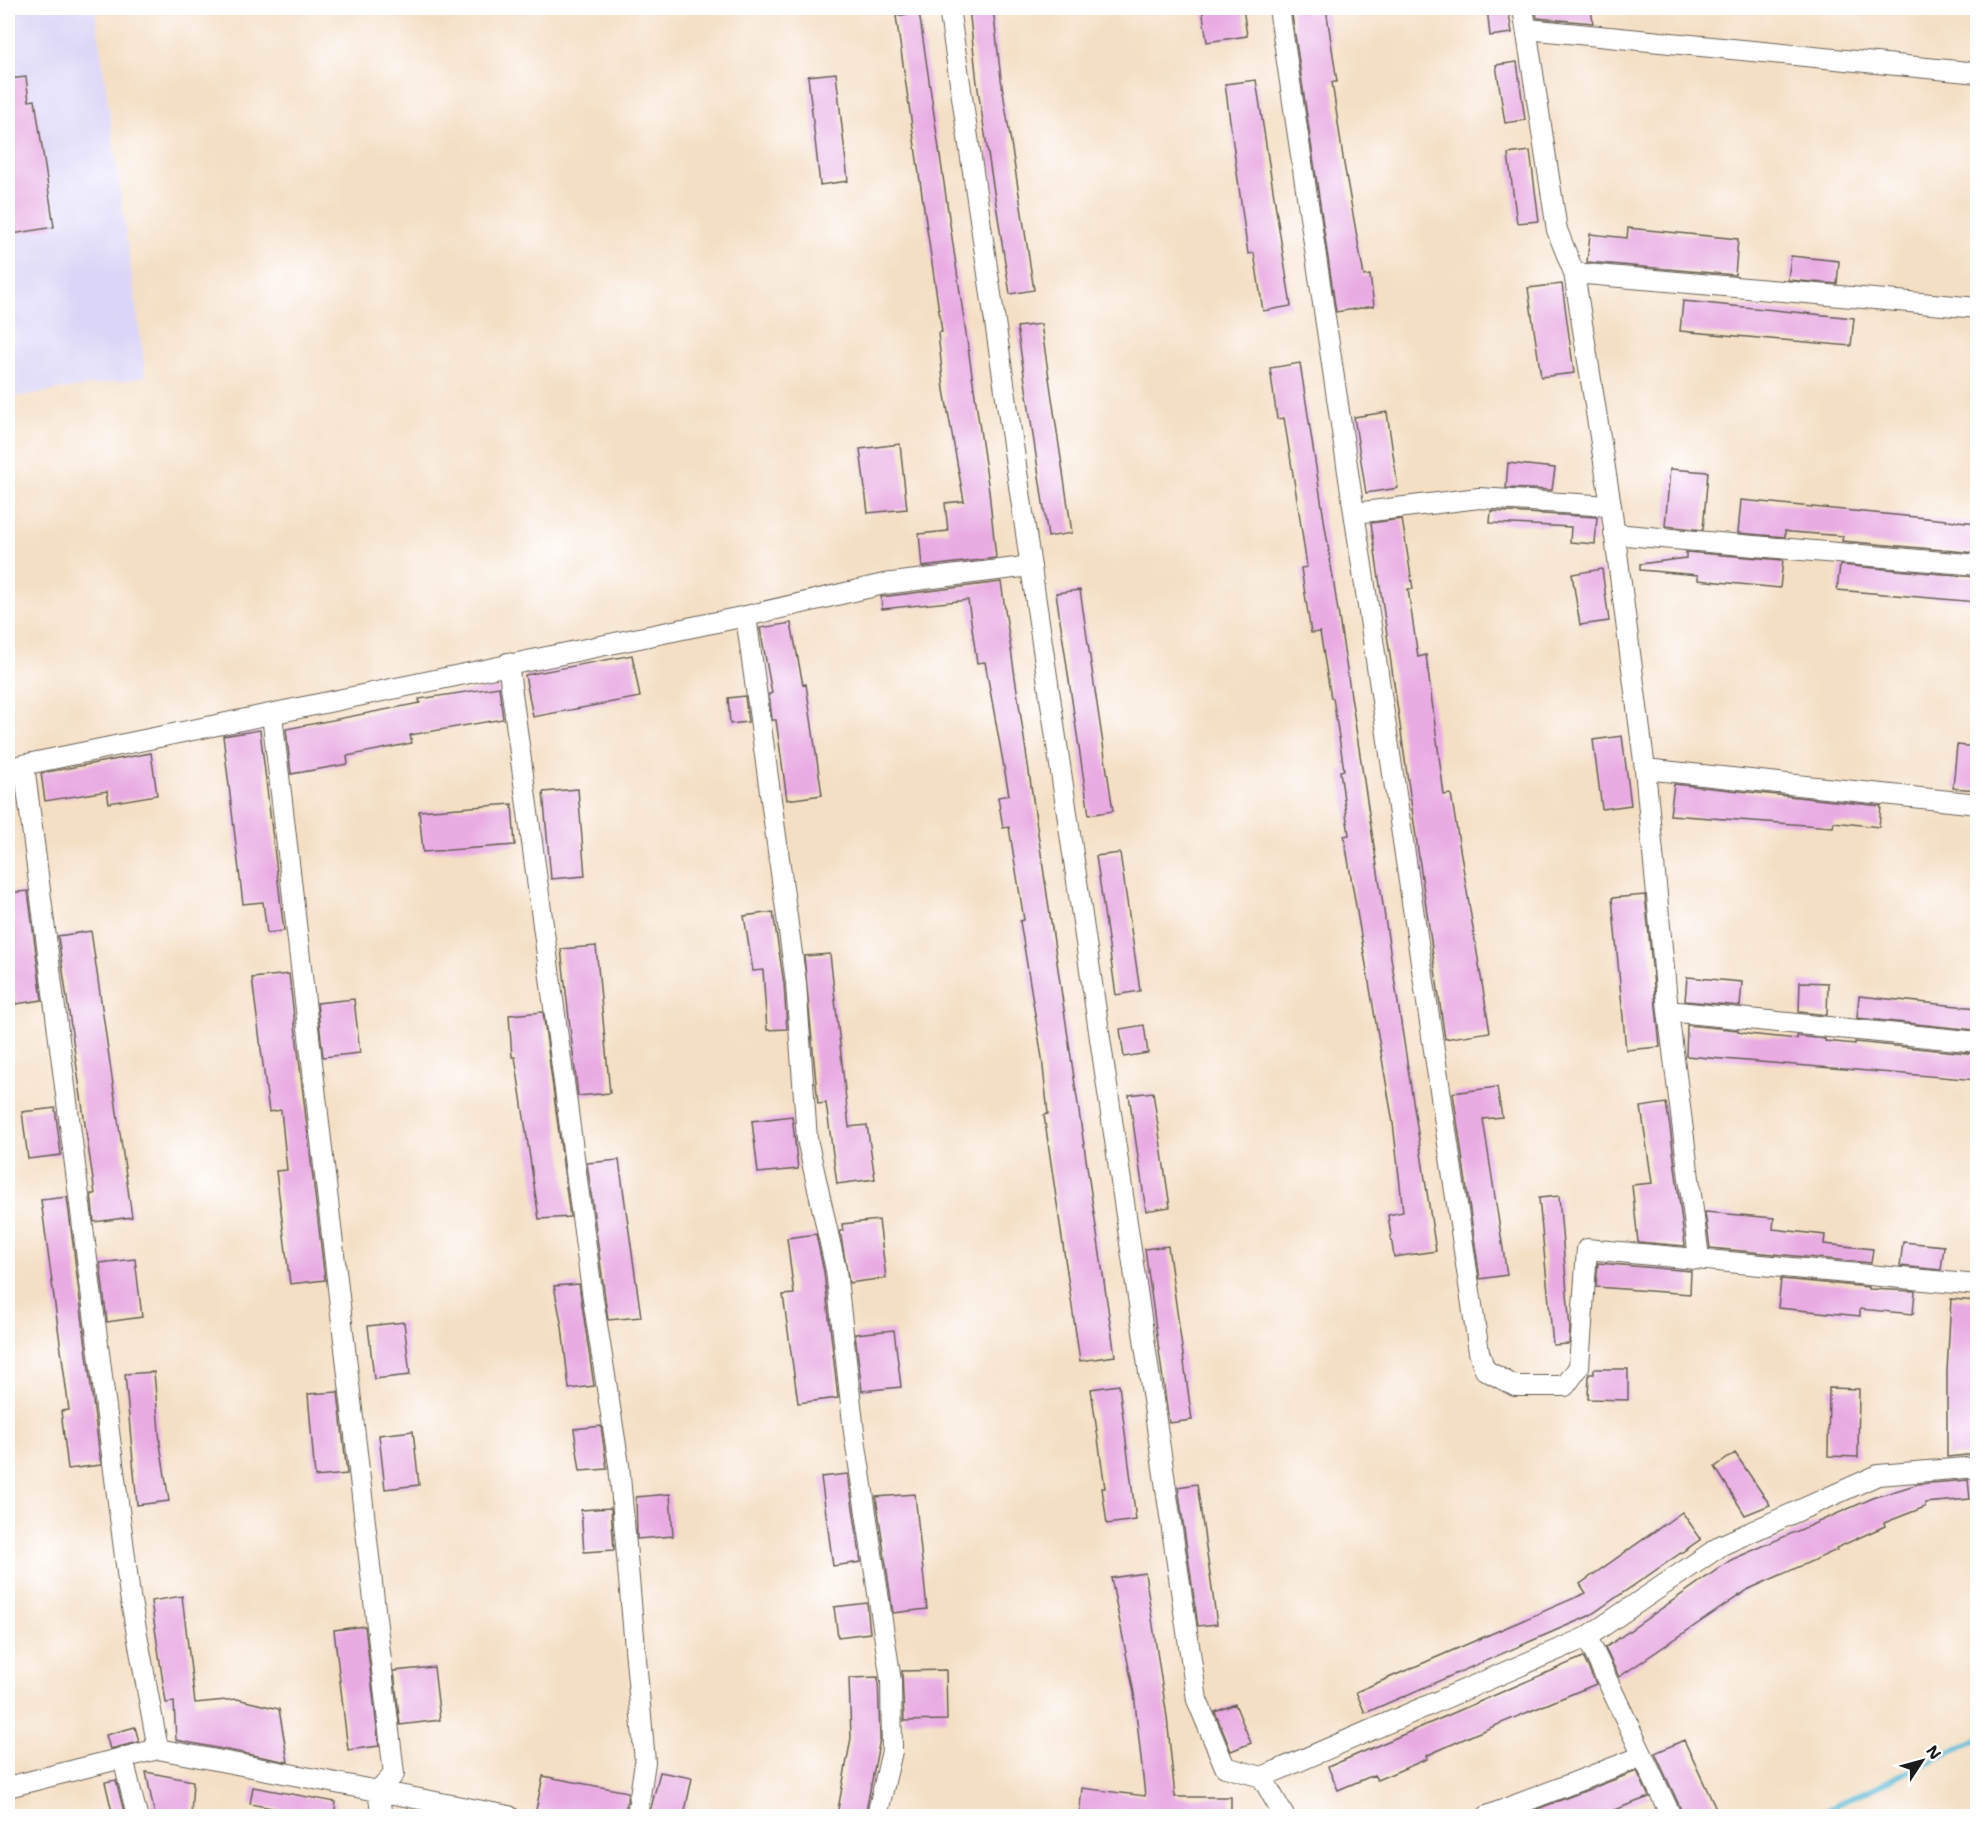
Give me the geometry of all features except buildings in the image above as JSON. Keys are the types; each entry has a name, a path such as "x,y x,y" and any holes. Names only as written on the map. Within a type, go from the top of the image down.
{"street":[{"path":"949,8 1197,1700 1225,1767 1262,1777 1587,1637 1722,1545 1878,1476 1977,1467"},
{"path":"1279,8 1479,1352 1485,1370 1515,1386 1565,1386 1579,1367 1587,1249 1977,1285"},
{"path":"1523,8 1557,230 1574,273 1611,506 1645,769 1668,1011 1700,1258"},
{"path":"1527,29 1977,73"},
{"path":"1574,273 1977,308"},
{"path":"1355,513 1479,498 1611,506"},
{"path":"1614,534 1977,565"},
{"path":"158,1749 130,1596 16,767 272,715 508,663 746,616 884,584 1031,566"},
{"path":"746,616 796,983 807,1139 836,1270 854,1432 891,1681 892,1751 877,1816"},
{"path":"508,663 592,1287 619,1465 645,1762 637,1816"},
{"path":"272,715 394,1774 378,1792"},
{"path":"1645,769 1977,804"},
{"path":"1668,1011 1977,1042"},
{"path":"1587,1637 1671,1816"},
{"path":"8,1787 158,1749 509,1816"},
{"path":"1487,1816 1643,1756"},
{"path":"123,1758 137,1816"},
{"path":"1262,1777 1284,1816"},
{"path":"378,1792 382,1816"}],"shaded area":[{"path":"8,8 95,8 146,377 8,398"}],"waterway":[{"path":"1813,1816 1978,1739"}]}
